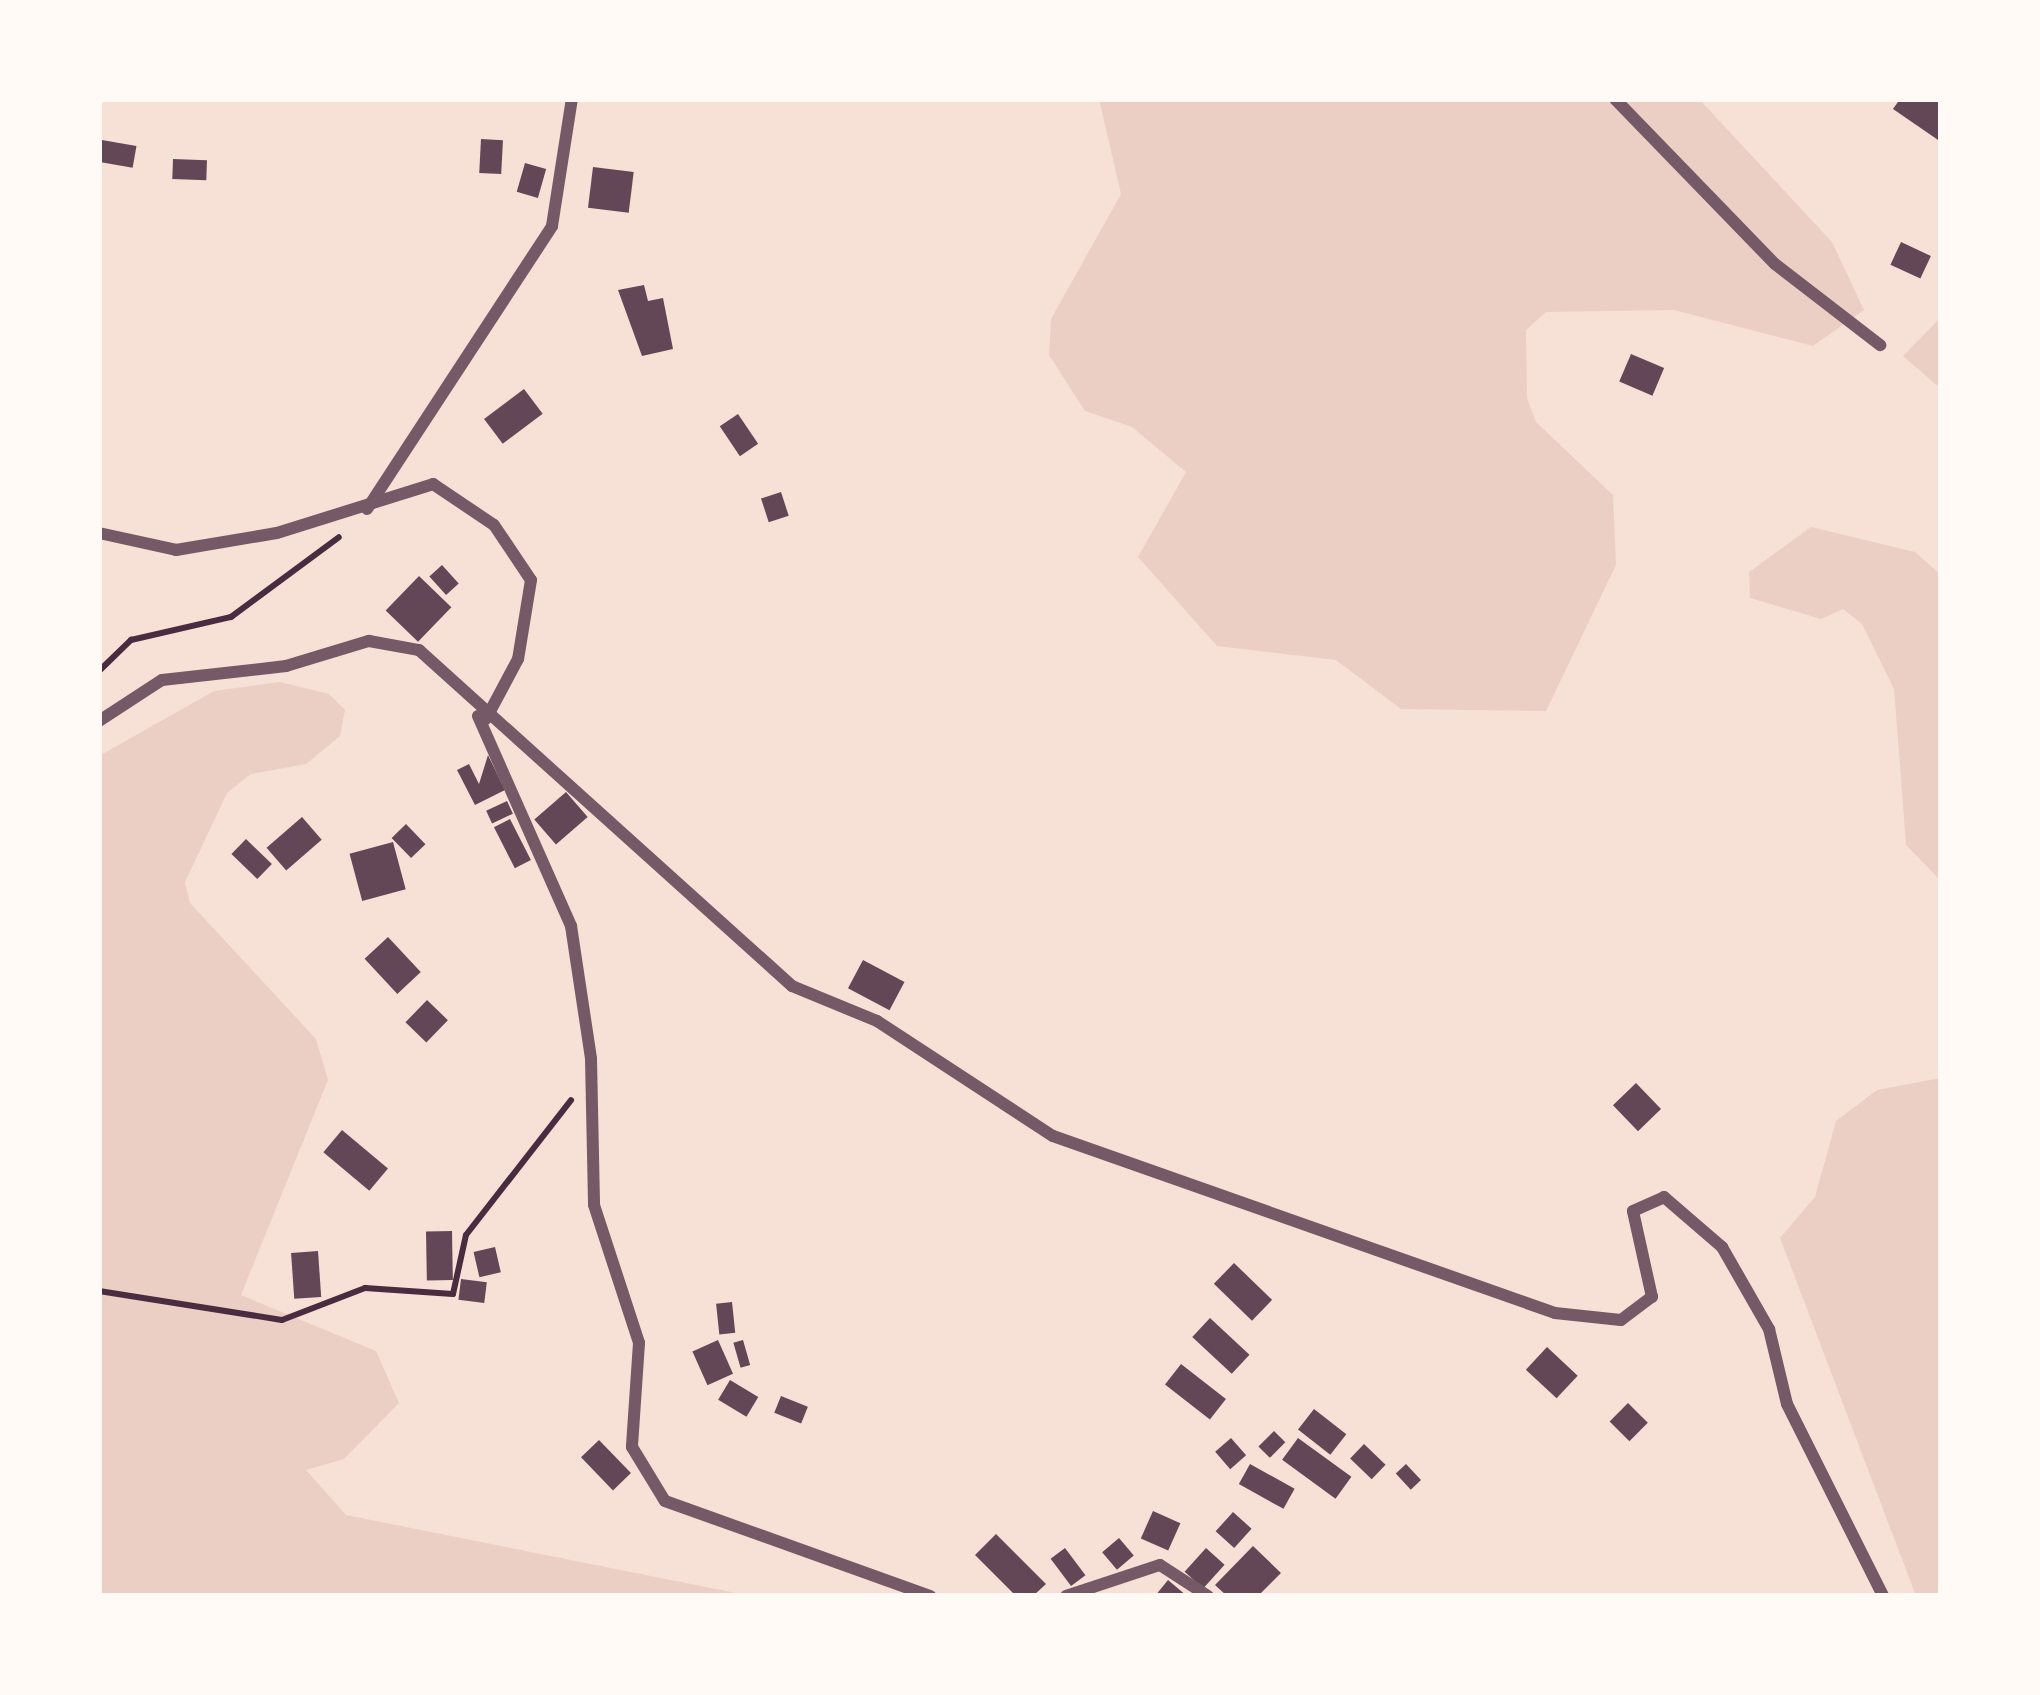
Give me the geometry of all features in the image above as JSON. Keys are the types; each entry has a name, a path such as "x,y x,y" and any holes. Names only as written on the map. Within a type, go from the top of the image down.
{"street":[{"path":"371,503 552,226 572,99"},
{"path":"1615,99 1774,264 1880,345"},
{"path":"99,533 176,550 277,533 433,484 494,526 531,580 518,659 486,719"},
{"path":"99,721 162,680 286,666 369,640 419,650 486,719 535,747 792,986 877,1021 1053,1136 1555,1313 1622,1320 1652,1297 1633,1211 1664,1198 1722,1247 1769,1329 1787,1404 1883,1596"},
{"path":"471,704 571,926 591,1072 594,1205 639,1343 632,1447 665,1501 930,1596"},
{"path":"1066,1596 1160,1565 1208,1596"}],"path":[{"path":"99,671 130,640 231,617 300,574 371,503"},
{"path":"99,1292 281,1320 365,1288 454,1294 466,1234 591,1072"}],"shaded area":[{"path":"1099,99 1699,99 1832,242 1864,310 1813,346 1674,310 1546,312 1526,330 1527,398 1536,422 1613,495 1616,565 1546,711 1401,709 1336,660 1217,646 1138,557 1186,472 1132,427 1085,411 1049,355 1051,319 1121,194"},
{"path":"1941,317 1941,389 1903,356"},
{"path":"1811,527 1915,552 1941,575 1941,881 1906,845 1894,689 1862,624 1843,609 1821,619 1750,598 1749,572"},
{"path":"280,682 329,694 345,710 340,736 306,764 251,774 227,793 185,882 190,903 316,1039 328,1080 241,1295 376,1351 399,1403 344,1459 306,1470 346,1515 751,1596 99,1596 99,756 214,691"},
{"path":"1941,1078 1941,1596 1916,1596 1780,1238 1815,1197 1836,1121 1877,1090"}],"building":[{"path":"1900,99 1941,99 1941,142 1893,109"},
{"path":"481,139 503,140 501,174 479,173"},
{"path":"102,140 136,146 133,168 99,162"},
{"path":"173,159 207,160 206,180 172,179"},
{"path":"525,163 546,169 538,198 517,192"},
{"path":"593,167 634,172 629,213 588,208"},
{"path":"1901,242 1931,256 1920,279 1890,265"},
{"path":"644,285 648,301 663,298 673,349 642,356 618,290"},
{"path":"1631,354 1664,368 1652,396 1619,382"},
{"path":"524,389 543,414 503,444 484,419"},
{"path":"738,414 758,444 740,456 720,426"},
{"path":"781,492 789,516 769,522 761,498"},
{"path":"442,565 459,584 446,595 429,576"},
{"path":"419,576 451,607 418,642 386,611"},
{"path":"488,755 505,790 475,805 457,770 469,764 479,784"},
{"path":"566,792 588,817 556,844 534,820"},
{"path":"507,801 513,814 492,823 486,811"},
{"path":"302,817 322,840 286,870 267,848"},
{"path":"510,819 531,860 515,868 494,827"},
{"path":"406,824 425,844 411,858 392,838"},
{"path":"246,839 272,864 257,879 231,854"},
{"path":"393,842 406,889 362,901 350,854"},
{"path":"388,937 421,972 397,994 365,959"},
{"path":"863,960 904,982 889,1010 848,988"},
{"path":"427,1000 448,1020 426,1042 405,1022"},
{"path":"1636,1083 1661,1109 1638,1131 1613,1105"},
{"path":"342,1130 388,1169 369,1191 323,1152"},
{"path":"426,1231 452,1231 453,1280 427,1280"},
{"path":"495,1247 501,1272 479,1277 474,1252"},
{"path":"318,1251 321,1297 294,1299 291,1253"},
{"path":"1234,1263 1272,1300 1252,1321 1214,1284"},
{"path":"461,1279 487,1282 484,1303 458,1300"},
{"path":"732,1302 735,1333 719,1335 716,1304"},
{"path":"1210,1318 1249,1355 1232,1374 1192,1337"},
{"path":"718,1340 733,1374 707,1385 692,1351"},
{"path":"743,1340 750,1365 741,1368 733,1343"},
{"path":"1547,1347 1578,1376 1557,1398 1526,1370"},
{"path":"1181,1364 1226,1399 1210,1420 1165,1384"},
{"path":"730,1380 758,1397 746,1417 718,1400"},
{"path":"781,1396 808,1407 801,1424 774,1413"},
{"path":"1628,1403 1648,1423 1629,1441 1610,1421"},
{"path":"1314,1409 1346,1434 1330,1455 1298,1429"},
{"path":"1274,1431 1285,1442 1270,1458 1258,1447"},
{"path":"1231,1438 1246,1455 1230,1469 1215,1452"},
{"path":"1298,1438 1351,1477 1336,1499 1282,1460"},
{"path":"599,1440 631,1473 613,1490 581,1457"},
{"path":"1364,1444 1386,1465 1372,1479 1350,1458"},
{"path":"1250,1464 1295,1489 1283,1509 1239,1484"},
{"path":"1406,1464 1421,1480 1411,1490 1396,1474"},
{"path":"1153,1511 1180,1523 1168,1551 1141,1538"},
{"path":"1233,1512 1252,1529 1234,1548 1216,1531"},
{"path":"996,1534 1046,1584 1033,1596 1016,1596 975,1555"},
{"path":"1119,1538 1134,1556 1117,1570 1102,1552"},
{"path":"1253,1546 1281,1573 1258,1596 1227,1596 1215,1585"},
{"path":"1065,1548 1085,1575 1071,1586 1051,1559"},
{"path":"1206,1548 1225,1565 1203,1589 1185,1572"},
{"path":"1168,1580 1187,1596 1155,1596"}]}
